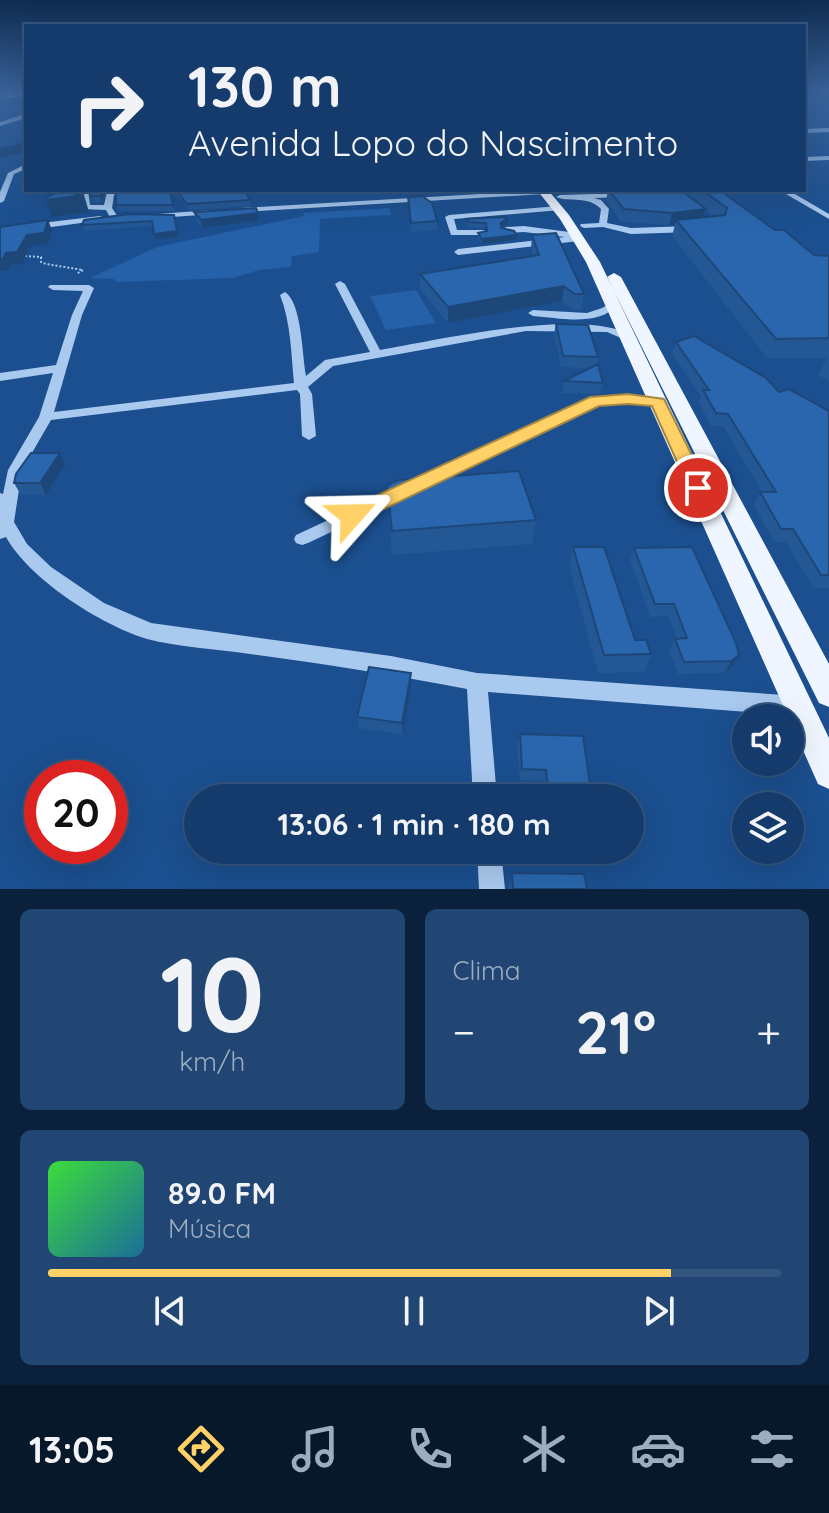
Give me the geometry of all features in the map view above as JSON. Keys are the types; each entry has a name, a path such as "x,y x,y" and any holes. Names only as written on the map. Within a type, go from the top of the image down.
{"main road":[{"path":"556,196 606,260 821,660 829,693"},
{"path":"586,231 613,305 797,704"},
{"path":"804,719 829,773"}],"street":[{"path":"806,159 829,158"},
{"path":"0,201 11,173 24,167"},
{"path":"0,231 118,216 108,208 86,207 84,192"},
{"path":"108,208 113,192"},
{"path":"391,192 398,200"},
{"path":"786,192 829,217"},
{"path":"234,211 398,200 641,194"},
{"path":"458,252 509,252 586,231 606,213 602,205 556,196 449,217 454,233 481,232"},
{"path":"145,215 220,211"},
{"path":"506,230 699,229"},
{"path":"340,284 377,355"},
{"path":"3,528 15,470 46,417 89,288 53,287"},
{"path":"285,295 294,317 309,436"},
{"path":"46,417 301,386 329,363 595,314 607,311 613,305"},
{"path":"533,313 609,329 628,338"},
{"path":"0,377 60,368"},
{"path":"302,539 596,401 628,399 658,402"},
{"path":"0,498 3,528 45,572 98,608 149,631 391,665 477,682 771,704"},
{"path":"778,660 821,660"},
{"path":"477,682 484,784"},
{"path":"490,864 492,889"}],"path":[{"path":"20,229 11,252 41,257 41,262 57,268 68,265 83,270 53,287"}],"shaded area":[{"path":"389,208 391,215 320,219 319,252 292,256 291,267 259,270 233,278 116,282 114,279 90,278 157,247 304,216 303,213"},
{"path":"416,290 436,323 386,330 370,296"}],"building":[{"path":"57,192 84,195 46,200"},
{"path":"116,192 170,192 173,205 116,205"},
{"path":"178,192 245,192 250,200 187,204"},
{"path":"611,192 684,192 706,209 672,213 624,209"},
{"path":"705,192 722,192 775,230 784,230 814,255 829,256 829,338 776,339 676,220 725,215 727,208"},
{"path":"422,196 432,203 437,221 411,223 408,197"},
{"path":"256,208 258,213 201,220 194,212"},
{"path":"130,214 174,215 177,231 154,234 152,221 82,225 84,220"},
{"path":"466,219 507,219 501,223 501,228 514,231 517,235 482,239 478,233 487,231 486,223"},
{"path":"48,220 44,233 27,235 17,252 6,253 0,259 0,227"},
{"path":"556,233 584,294 574,294 564,286 448,307 420,274 539,255 532,235"},
{"path":"556,324 588,325 598,357 563,356"},
{"path":"694,336 766,378 779,392 789,389 829,411 829,575 821,575 793,529 781,529 760,492 776,492 728,414 716,413 703,390 709,390 676,342"},
{"path":"598,364 603,383 564,381"},
{"path":"31,453 60,453 40,483 14,483 16,474"},
{"path":"519,471 536,520 392,531 387,485 398,480"},
{"path":"573,547 604,547 635,640 646,640 651,654 604,655"},
{"path":"692,547 736,643 739,655 731,661 684,662 675,639 687,638 674,604 655,604 634,548"},
{"path":"369,667 411,673 402,723 357,717"},
{"path":"520,734 583,736 590,784 548,784 546,770 522,769"},
{"path":"512,873 584,874 587,889 513,889"}],"waterway":[{"path":"0,153 24,147"}],"route":[{"path":"352,515 596,401 628,399 658,402 698,488"}]}
